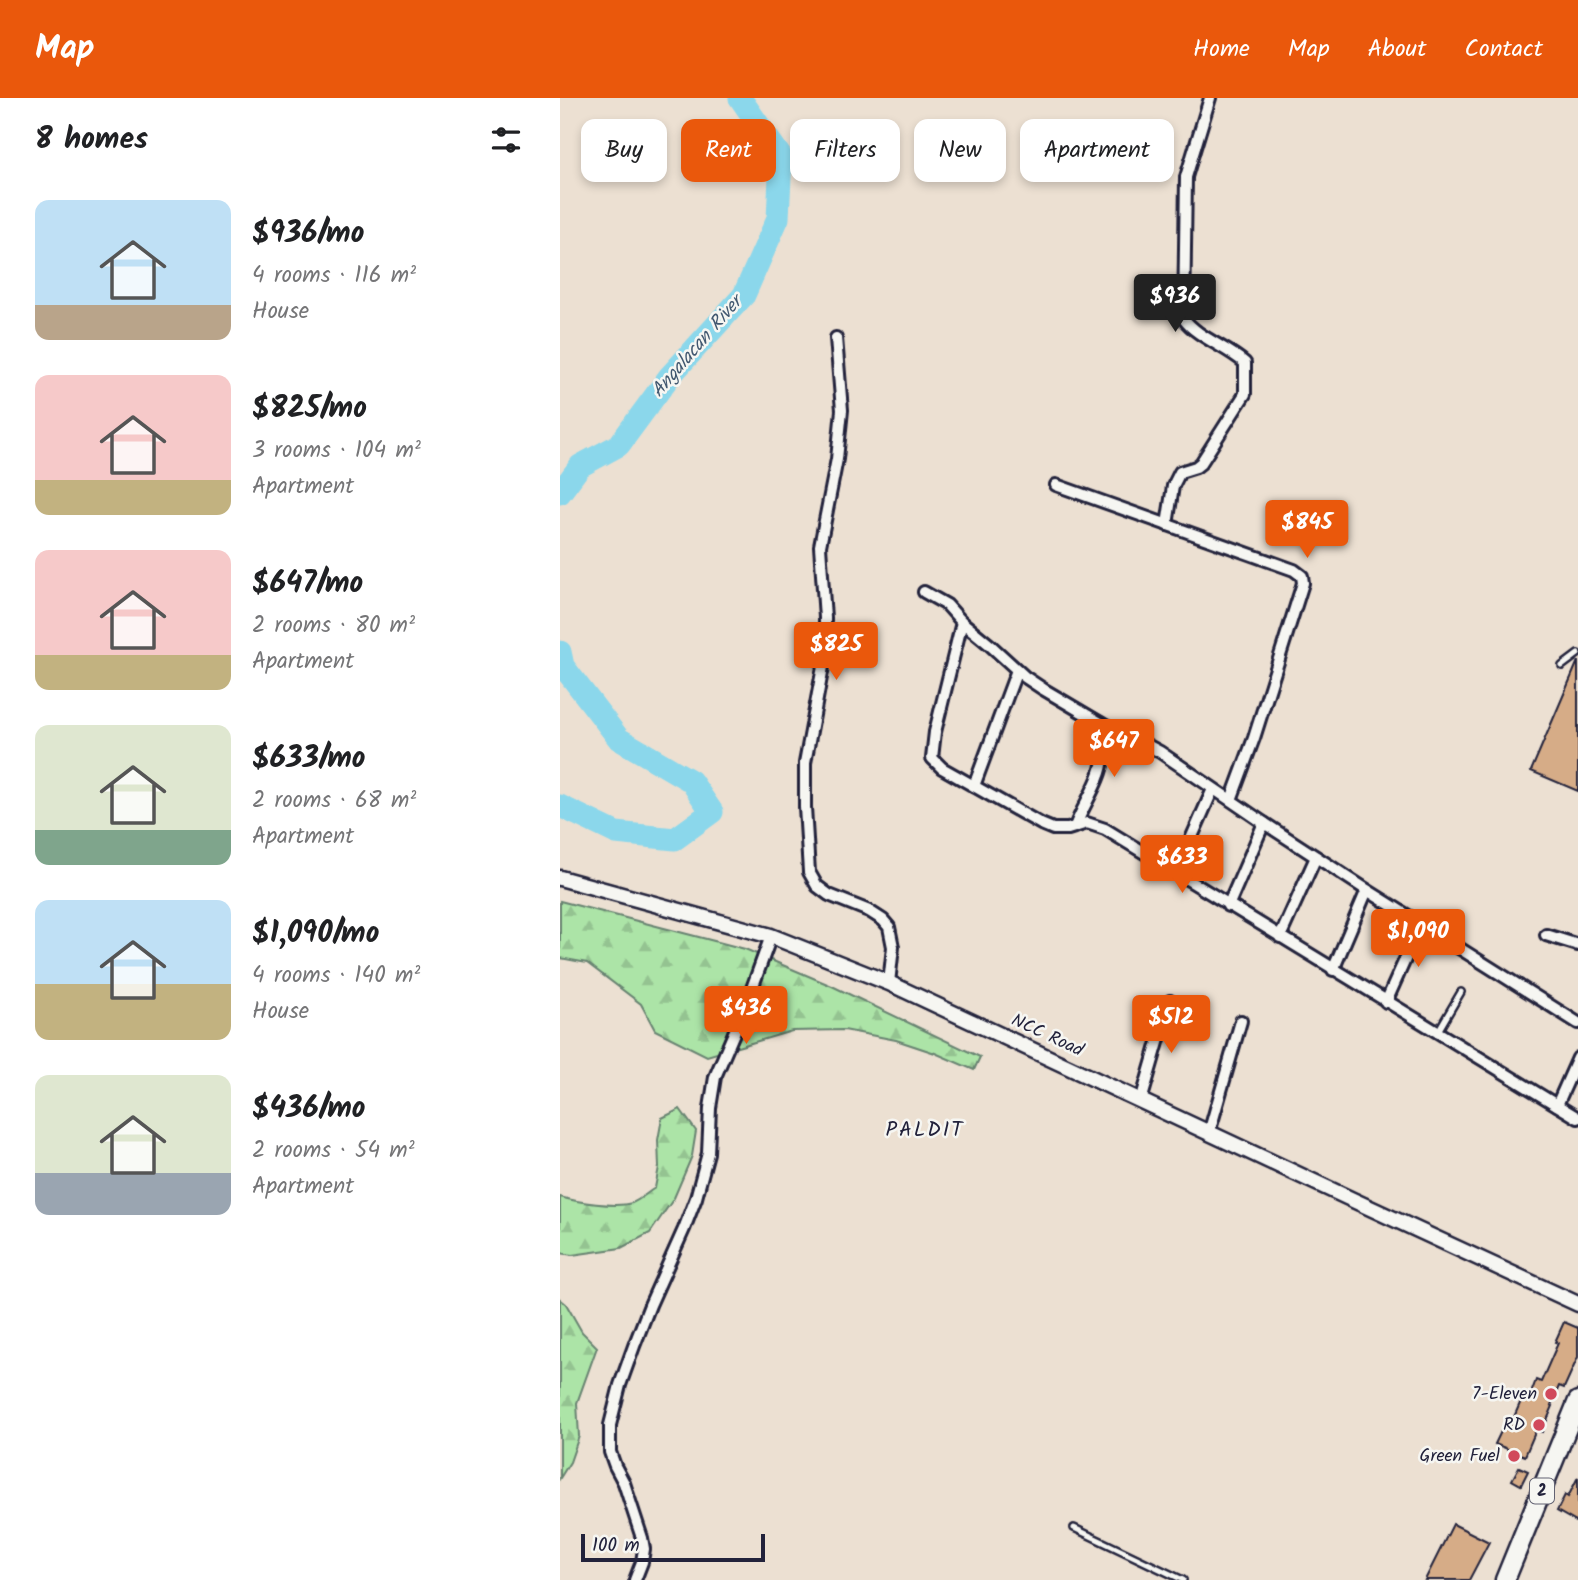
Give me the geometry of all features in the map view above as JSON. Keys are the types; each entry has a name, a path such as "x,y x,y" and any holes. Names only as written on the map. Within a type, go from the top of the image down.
{"highway":[{"name":"2","path":"1505,1580 1578,1401"}],"street":[{"path":"1167,525 1173,486 1180,472 1201,463 1245,394 1245,363 1189,326 1184,318 1186,177 1210,98"},
{"path":"836,338 842,410 837,458 820,546 825,656 805,763 809,861 810,872 817,886 829,895 869,911 889,927 893,947 889,983"},
{"path":"1056,485 1294,570 1302,576 1303,583 1258,726 1231,800"},
{"path":"924,592 947,605 962,622 1043,689 1100,723 1160,752 1316,857 1578,1023"},
{"path":"962,622 935,732 932,758 942,768 1041,824 1068,829 1087,822 1095,824 1578,1118"},
{"path":"974,786 1017,670"},
{"path":"1075,827 1097,780 1103,760 1100,723"},
{"path":"1176,873 1213,789"},
{"path":"1228,906 1264,823"},
{"path":"1280,937 1316,857"},
{"name":"NCC Road","path":"560,878 771,936 889,983 1578,1304"},
{"path":"1333,970 1367,890"},
{"path":"1386,1002 1421,923"},
{"path":"1546,935 1578,945"},
{"path":"635,1580 644,1549 624,1483 614,1466 610,1451 610,1425 634,1346 696,1198 708,1153 715,1077 746,1005 771,936"},
{"path":"1141,1101 1170,1001"},
{"path":"1209,1133 1241,1021"},
{"path":"1557,1105 1578,1058"}],"lane":[{"path":"1562,666 1578,654"},
{"path":"1437,1033 1461,992"},
{"path":"1074,1528 1184,1580"}],"green space":[{"path":"560,901 745,949 832,986 980,1057 974,1070 896,1040 844,1030 792,1031 707,1056 655,1030 641,1004 587,963 560,958"},
{"path":"680,1109 696,1131 692,1156 674,1198 650,1233 621,1248 572,1255 560,1253 560,1197 616,1205 635,1202 655,1188 662,1118"},
{"path":"560,1299 566,1304 582,1332 597,1347 577,1403 579,1436 570,1462 560,1478"}],"building":[{"path":"1578,661 1578,791 1531,771"},
{"path":"1564,1322 1578,1328 1578,1357 1564,1388 1559,1386 1542,1432 1536,1430 1525,1456 1495,1444 1506,1421 1511,1424 1524,1394 1530,1396 1536,1380 1541,1382"},
{"path":"1519,1467 1528,1471 1521,1485 1512,1480"},
{"path":"1578,1477 1578,1523 1557,1511"},
{"path":"1453,1524 1489,1542 1469,1580 1425,1580"}],"waterway":[{"name":"Angalacan River","path":"560,493 580,466 619,445 669,377 744,295 778,218 781,157 740,98"},
{"name":"Angalacan River","path":"560,652 563,666 619,739 691,781 712,812 675,839 616,833 560,806"}],"place":[{"name":"7-Eleven","path":"1551,1394"},
{"name":"RD","path":"1539,1425"},
{"name":"Green Fuel","path":"1514,1456"}],"district":[{"name":"PALDIT","path":"925,1130"}]}
